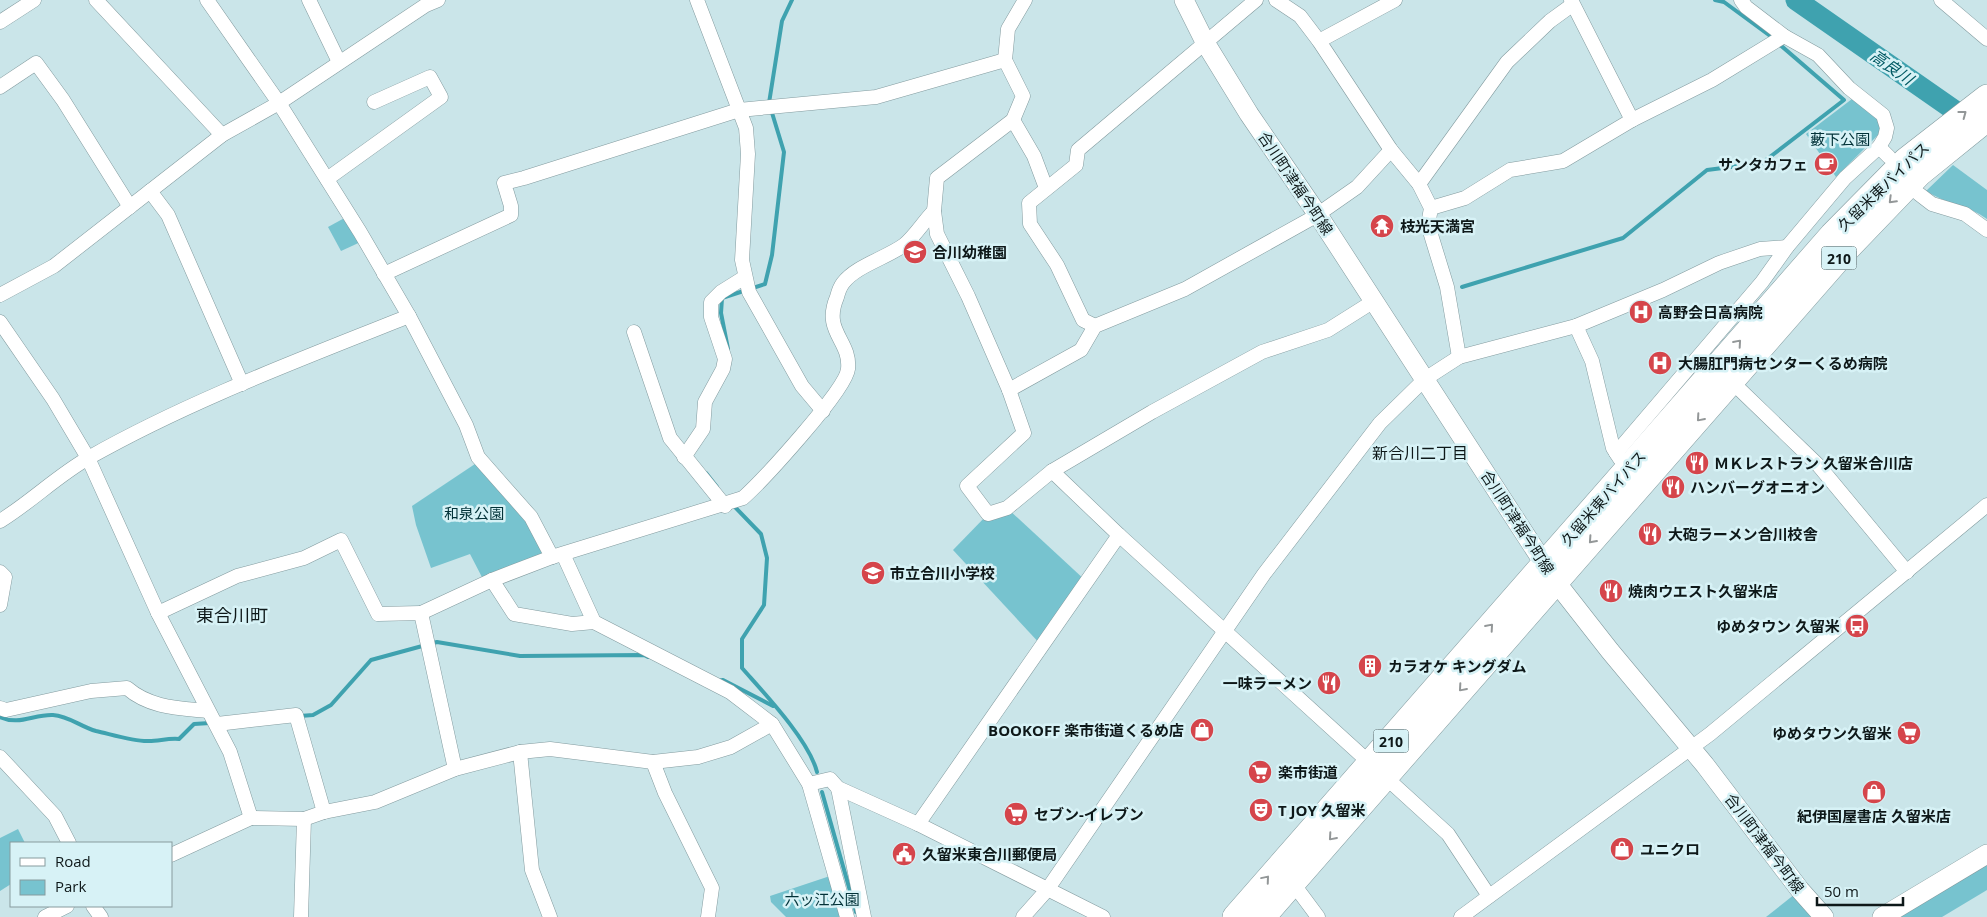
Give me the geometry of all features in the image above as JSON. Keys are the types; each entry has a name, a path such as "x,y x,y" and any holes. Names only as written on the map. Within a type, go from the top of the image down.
{"highway":[{"name":"久留米東バイパス","path":"1262,917 1292,882 1378,770 1551,573 1732,382 1887,205 1987,96"},
{"name":"久留米東バイパス","path":"1551,573 1621,462 1832,236 1906,160 1987,119"},
{"name":"久留米東バイパス","path":"1235,917 1275,869 1378,770"}],"street":[{"path":"0,22 34,0"},
{"path":"96,0 222,135"},
{"path":"207,0 278,103 327,179 409,316 466,425 478,456 531,517 557,556 594,622"},
{"path":"309,0 339,62"},
{"path":"0,295 54,266 222,135 278,103 426,5 438,0"},
{"path":"696,0 746,128 748,154 742,260 749,292 802,386 823,411"},
{"path":"1025,0 1008,29 1005,60 1023,96 1013,120 938,178 934,210 937,234 968,296 1009,390 1024,433 967,486 988,514 1007,508 1052,471 1152,412 1262,352 1328,330 1374,301"},
{"name":"合川町津福今町線","path":"1184,0 1206,44 1249,114 1318,215 1551,573 1800,890 1824,917"},
{"path":"1095,326 1083,320 1056,265 1030,224 1028,203 1076,165 1078,150 1256,0"},
{"path":"1276,0 1300,16 1319,40 1391,150 1420,184 1431,208 1428,225 1447,287 1459,357"},
{"path":"1319,40 1395,0"},
{"path":"1576,326 1592,361 1612,448 1621,462 1762,282 1787,247 1845,178 1884,152 1887,128 1883,115 1849,88 1818,55 1784,36 1744,4 1732,0"},
{"path":"1940,0 1987,40"},
{"path":"1420,184 1507,62 1572,2 1632,120"},
{"path":"1431,208 1465,198 1510,170 1563,160 1632,120 1712,80 1784,36"},
{"path":"384,274 511,215 511,206 504,183 739,110 876,97 1005,60"},
{"path":"0,87 36,63 63,100 130,207"},
{"path":"327,179 441,97 430,77 374,102"},
{"path":"1013,120 1034,156 1046,188"},
{"path":"1009,390 1081,350 1095,326 1184,289 1318,215 1357,187 1391,150"},
{"path":"150,191 168,215 242,384"},
{"path":"1919,194 1932,204 1965,214 1985,228"},
{"path":"158,613 237,576 296,561 341,540 378,614 421,612 492,580 557,556 731,504 756,487 823,411 848,370 846,353 832,326 832,309 843,284 865,267 905,244 934,210"},
{"path":"1023,917 1047,890 1264,574 1380,423 1425,379 1459,357 1576,326 1663,290 1719,263 1760,249 1787,247"},
{"path":"684,457 702,428 705,402 723,369 726,359 711,317 711,302 721,292 745,277"},
{"path":"0,521 88,458 242,384 409,316"},
{"path":"0,322 53,399 88,458 158,613 230,752 251,818"},
{"path":"634,332 670,438 684,457 731,504"},
{"path":"1732,382 1819,466 1907,572"},
{"path":"1052,471 1119,535 1448,834 1489,896"},
{"path":"1461,917 1690,748 1987,505"},
{"path":"918,824 1119,535"},
{"path":"0,572 5,577 0,605"},
{"path":"492,580 514,614 572,624 594,622 730,692 772,724 810,784 847,917"},
{"path":"421,612 455,769"},
{"path":"2,711 91,692 127,688 138,698 161,706 208,711"},
{"path":"217,724 296,715 324,812"},
{"path":"172,855 251,818 304,819 324,812 375,802 455,769 520,752 550,749 653,762 698,757 731,748 772,724"},
{"path":"520,752 532,870 550,917"},
{"path":"0,757 55,816 68,842"},
{"path":"653,762 665,793 712,888 708,917"},
{"path":"810,784 830,779 838,788 918,824 1103,917"},
{"path":"838,788 864,917"},
{"path":"302,917 304,819"},
{"path":"1882,917 1987,854"},
{"path":"1292,882 1318,917"},
{"path":"45,917 65,907"}],"green space":[{"name":"藪下公園","path":"1852,99 1875,115 1882,131 1836,177 1806,134"},
{"path":"1953,165 1987,190 1987,219 1980,214 1926,191"},
{"path":"350,215 365,240 341,251 328,227"},
{"name":"和泉公園","path":"481,460 552,557 485,583 470,554 431,568 416,525 412,506"},
{"path":"1007,508 1086,581 1042,646 953,550 988,514"},
{"path":"18,829 24,842 10,842 10,885 0,891 0,838"},
{"path":"1987,863 1987,890 1942,917 1897,917"},
{"name":"六ッ江公園","path":"836,874 847,917 786,917 771,902 770,896"},
{"path":"1800,890 1824,917 1766,917"}],"waterway":[{"path":"728,349 721,313 722,298 765,284 772,255 784,152 769,103 782,21 792,0"},
{"path":"1715,0 1724,2 1773,38"},
{"name":"高良川","path":"1796,0 1974,124"},
{"path":"1462,287 1623,238 1707,170 1762,163 1844,100 1778,43"},
{"path":"706,473 717,487"},
{"path":"733,505 761,534 767,558 764,605 742,639 742,668 796,732 812,759 817,772"},
{"path":"300,716 313,715 331,705 371,660 437,642 520,656 644,655 648,657"},
{"path":"717,681 723,680 773,706"},
{"path":"0,717 20,720 46,715 59,716 96,731 143,741 179,739 194,724 210,723"},
{"path":"822,792 856,912"}],"place":[{"name":"サンタカフェ","path":"1826,164"},
{"name":"枝光天満宮","path":"1382,226"},
{"name":"合川幼稚園","path":"915,252"},
{"name":"高野会日高病院","path":"1641,312"},
{"name":"大腸肛門病センターくるめ病院","path":"1660,363"},
{"name":"ＭＫレストラン 久留米合川店","path":"1697,463"},
{"name":"ハンバーグオニオン","path":"1673,487"},
{"name":"大砲ラーメン合川校舎","path":"1650,534"},
{"name":"市立合川小学校","path":"873,573"},
{"name":"焼肉ウエスト久留米店","path":"1611,591"},
{"name":"ゆめタウン 久留米","path":"1857,626"},
{"name":"カラオケ キングダム","path":"1370,666"},
{"name":"一味ラーメン","path":"1329,683"},
{"name":"BOOKOFF 楽市街道くるめ店","path":"1202,730"},
{"name":"ゆめタウン久留米","path":"1909,733"},
{"name":"楽市街道","path":"1260,772"},
{"name":"紀伊国屋書店 久留米店","path":"1874,792"},
{"name":"T JOY 久留米","path":"1261,810"},
{"name":"セブン-イレブン","path":"1016,814"},
{"name":"ユニクロ","path":"1622,849"},
{"name":"久留米東合川郵便局","path":"904,854"}],"district":[{"name":"新合川二丁目","path":"1420,453"},
{"name":"東合川町","path":"232,615"}]}
